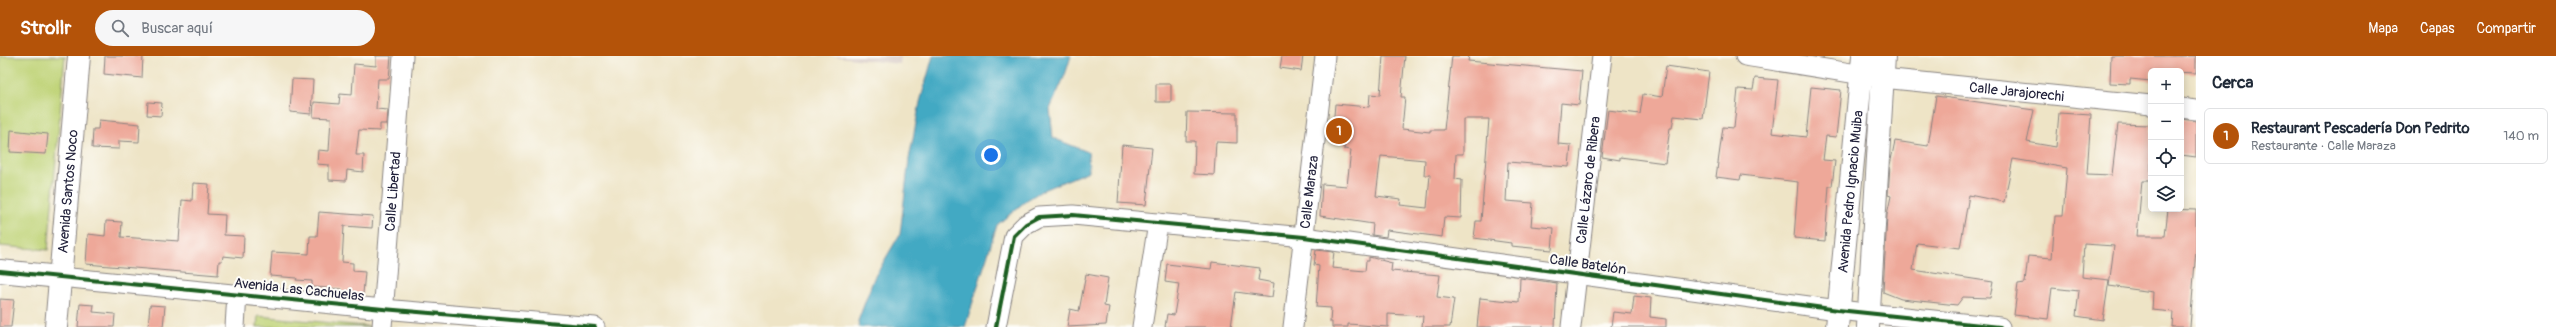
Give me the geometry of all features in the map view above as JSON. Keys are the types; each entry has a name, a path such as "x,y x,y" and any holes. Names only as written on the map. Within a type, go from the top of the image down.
{"main road":[{"name":"Avenida Santos Noco","path":"56,327 79,56"},
{"name":"Avenida Pedro Ignacio Muiba","path":"1838,319 1868,70 1884,56"},
{"name":"Avenida Pedro Ignacio Muiba","path":"1868,70 1869,320"},
{"name":"Avenida Las Cachuelas","path":"0,271 60,277"}],"street":[{"name":"Calle Libertad","path":"382,318 403,56"},
{"name":"Calle Maraza","path":"1293,327 1325,56"},
{"name":"Calle Lázaro de Ribera","path":"1571,327 1602,56"},
{"name":"Calle Jarajorechi","path":"1744,56 2148,105"},
{"path":"2184,108 2196,110"},
{"name":"Calle Batelón","path":"996,327 1014,236 1026,224 1039,217 1073,214 1304,237 1576,274 1838,319 2000,327"},
{"path":"1142,327 1158,223"},
{"name":"Avenida Las Cachuelas","path":"60,277 237,294 382,318 595,327"},
{"path":"235,327 237,294"}],"shaded area":[{"path":"830,56 901,56 900,64"}],"green space":[{"path":"0,56 65,56 48,250 0,246"},
{"path":"258,316 374,327 257,327"}],"water":[{"path":"933,56 1071,56 1065,75 1050,109 1053,138 1088,152 1089,171 1043,190 1027,200 997,225 965,327 859,327 858,321 874,278 900,234 909,159 920,102"}],"building":[{"path":"105,56 143,56 142,78 104,74"},
{"path":"376,56 391,56 389,79 378,79 376,109 388,110 387,124 380,124 380,131 359,130 356,155 364,155 363,172 347,170 346,181 329,180 329,165 317,164 318,150 329,151 331,118 313,117 314,102 339,104 340,94 352,95 354,64 376,66"},
{"path":"1282,56 1303,56 1301,71 1280,68"},
{"path":"1383,56 1405,56 1401,97 1405,97 1402,129 1430,132 1430,130 1444,130 1452,56 1469,56 1468,61 1582,71 1579,105 1561,103 1558,144 1571,145 1569,167 1508,162 1506,201 1533,203 1531,226 1554,228 1552,250 1511,246 1511,243 1474,238 1476,221 1481,221 1489,119 1463,119 1463,154 1456,154 1455,179 1462,180 1461,218 1444,217 1442,237 1387,230 1386,237 1372,235 1373,224 1320,216 1322,184 1347,186 1351,150 1344,149 1345,139 1332,138 1335,104 1369,107 1370,94 1380,95","holes":["1381,156 1425,160 1424,175 1430,175 1427,208 1400,205 1401,199 1376,196"]},
{"path":"2111,56 2196,56 2196,73 2184,72 2184,68 2148,68 2148,81 2130,79 2130,84 2110,83"},
{"path":"1666,66 1709,72 1703,119 1674,116 1672,128 1670,128 1665,163 1620,157 1620,160 1602,157 1608,110 1640,114 1643,94 1662,97"},
{"path":"1755,78 1778,80 1772,133 1806,137 1811,87 1841,90 1836,137 1826,136 1823,160 1835,161 1832,186 1829,186 1825,241 1794,238 1798,182 1741,175 1740,180 1716,177 1723,127 1734,128 1738,89 1753,90"},
{"path":"292,79 313,80 311,114 290,112"},
{"path":"1156,84 1171,84 1171,102 1156,102"},
{"path":"1936,96 2034,110 2027,142 2056,147 2059,113 2091,115 2087,174 2112,175 2118,124 2148,125 2148,181 2142,181 2137,236 2165,236 2168,212 2184,212 2184,210 2196,210 2196,249 2190,327 2172,327 2173,312 2152,310 2153,292 2109,286 2114,246 2084,244 2082,277 2109,280 2103,320 2076,316 2079,291 2052,288 2048,319 2014,315 2018,284 2025,283 2028,256 2052,258 2055,216 2063,216 2067,168 2013,159 2004,202 1969,195 1960,248 1917,243 1913,270 1993,282 1990,298 1963,297 1957,305 1901,299 1883,292 1887,215 1891,196 1888,195 1890,165 1895,141 1928,146"},
{"path":"148,102 162,103 161,116 147,115"},
{"path":"1187,112 1237,113 1237,143 1216,142 1214,175 1194,174 1195,141 1186,141"},
{"path":"2184,119 2196,121 2196,157 2184,155"},
{"path":"99,120 140,124 139,142 119,141 119,149 92,148 93,129 98,129"},
{"path":"11,130 48,134 46,154 10,152"},
{"path":"1122,145 1152,148 1146,205 1118,203"},
{"path":"193,183 209,184 207,214 225,215 224,235 244,236 243,258 223,256 222,261 219,261 218,275 86,264 88,234 105,236 106,221 122,222 121,237 179,241 182,200 192,201"},
{"path":"319,212 373,216 372,228 344,226 342,262 353,263 353,271 365,272 363,294 342,293 342,289 312,287 312,281 296,280 297,278 270,276 272,252 309,254 310,236 317,236"},
{"path":"1316,250 1334,252 1332,268 1365,271 1366,261 1369,261 1369,257 1392,263 1391,271 1440,275 1437,297 1454,299 1450,327 1422,327 1423,316 1388,314 1388,327 1348,324 1348,327 1332,327 1332,322 1330,322 1331,308 1316,307 1319,266 1314,265"},
{"path":"1212,262 1260,268 1258,280 1274,283 1272,297 1236,292 1231,327 1165,327 1167,314 1174,315 1179,284 1165,282 1167,264 1211,269"},
{"path":"1086,274 1108,278 1104,306 1109,307 1106,325 1067,327 1070,309 1079,311"},
{"path":"1520,278 1557,283 1555,327 1477,327 1480,298 1519,302"},
{"path":"1634,296 1651,298 1650,317 1666,319 1666,327 1611,327 1613,312 1632,314"},
{"path":"0,299 14,300 11,327 0,327"},
{"path":"80,304 94,305 93,312 115,314 114,327 78,327"},
{"path":"150,305 165,306 163,327 148,327"}],"cycle path":[{"path":"996,327 1014,236 1026,224 1039,217 1073,215 1304,237 1838,310 2000,327"},
{"path":"0,271 383,309 595,327"}],"place":[{"name":"Restaurant Pescadería Don Pedrito","path":"1339,131"}]}
